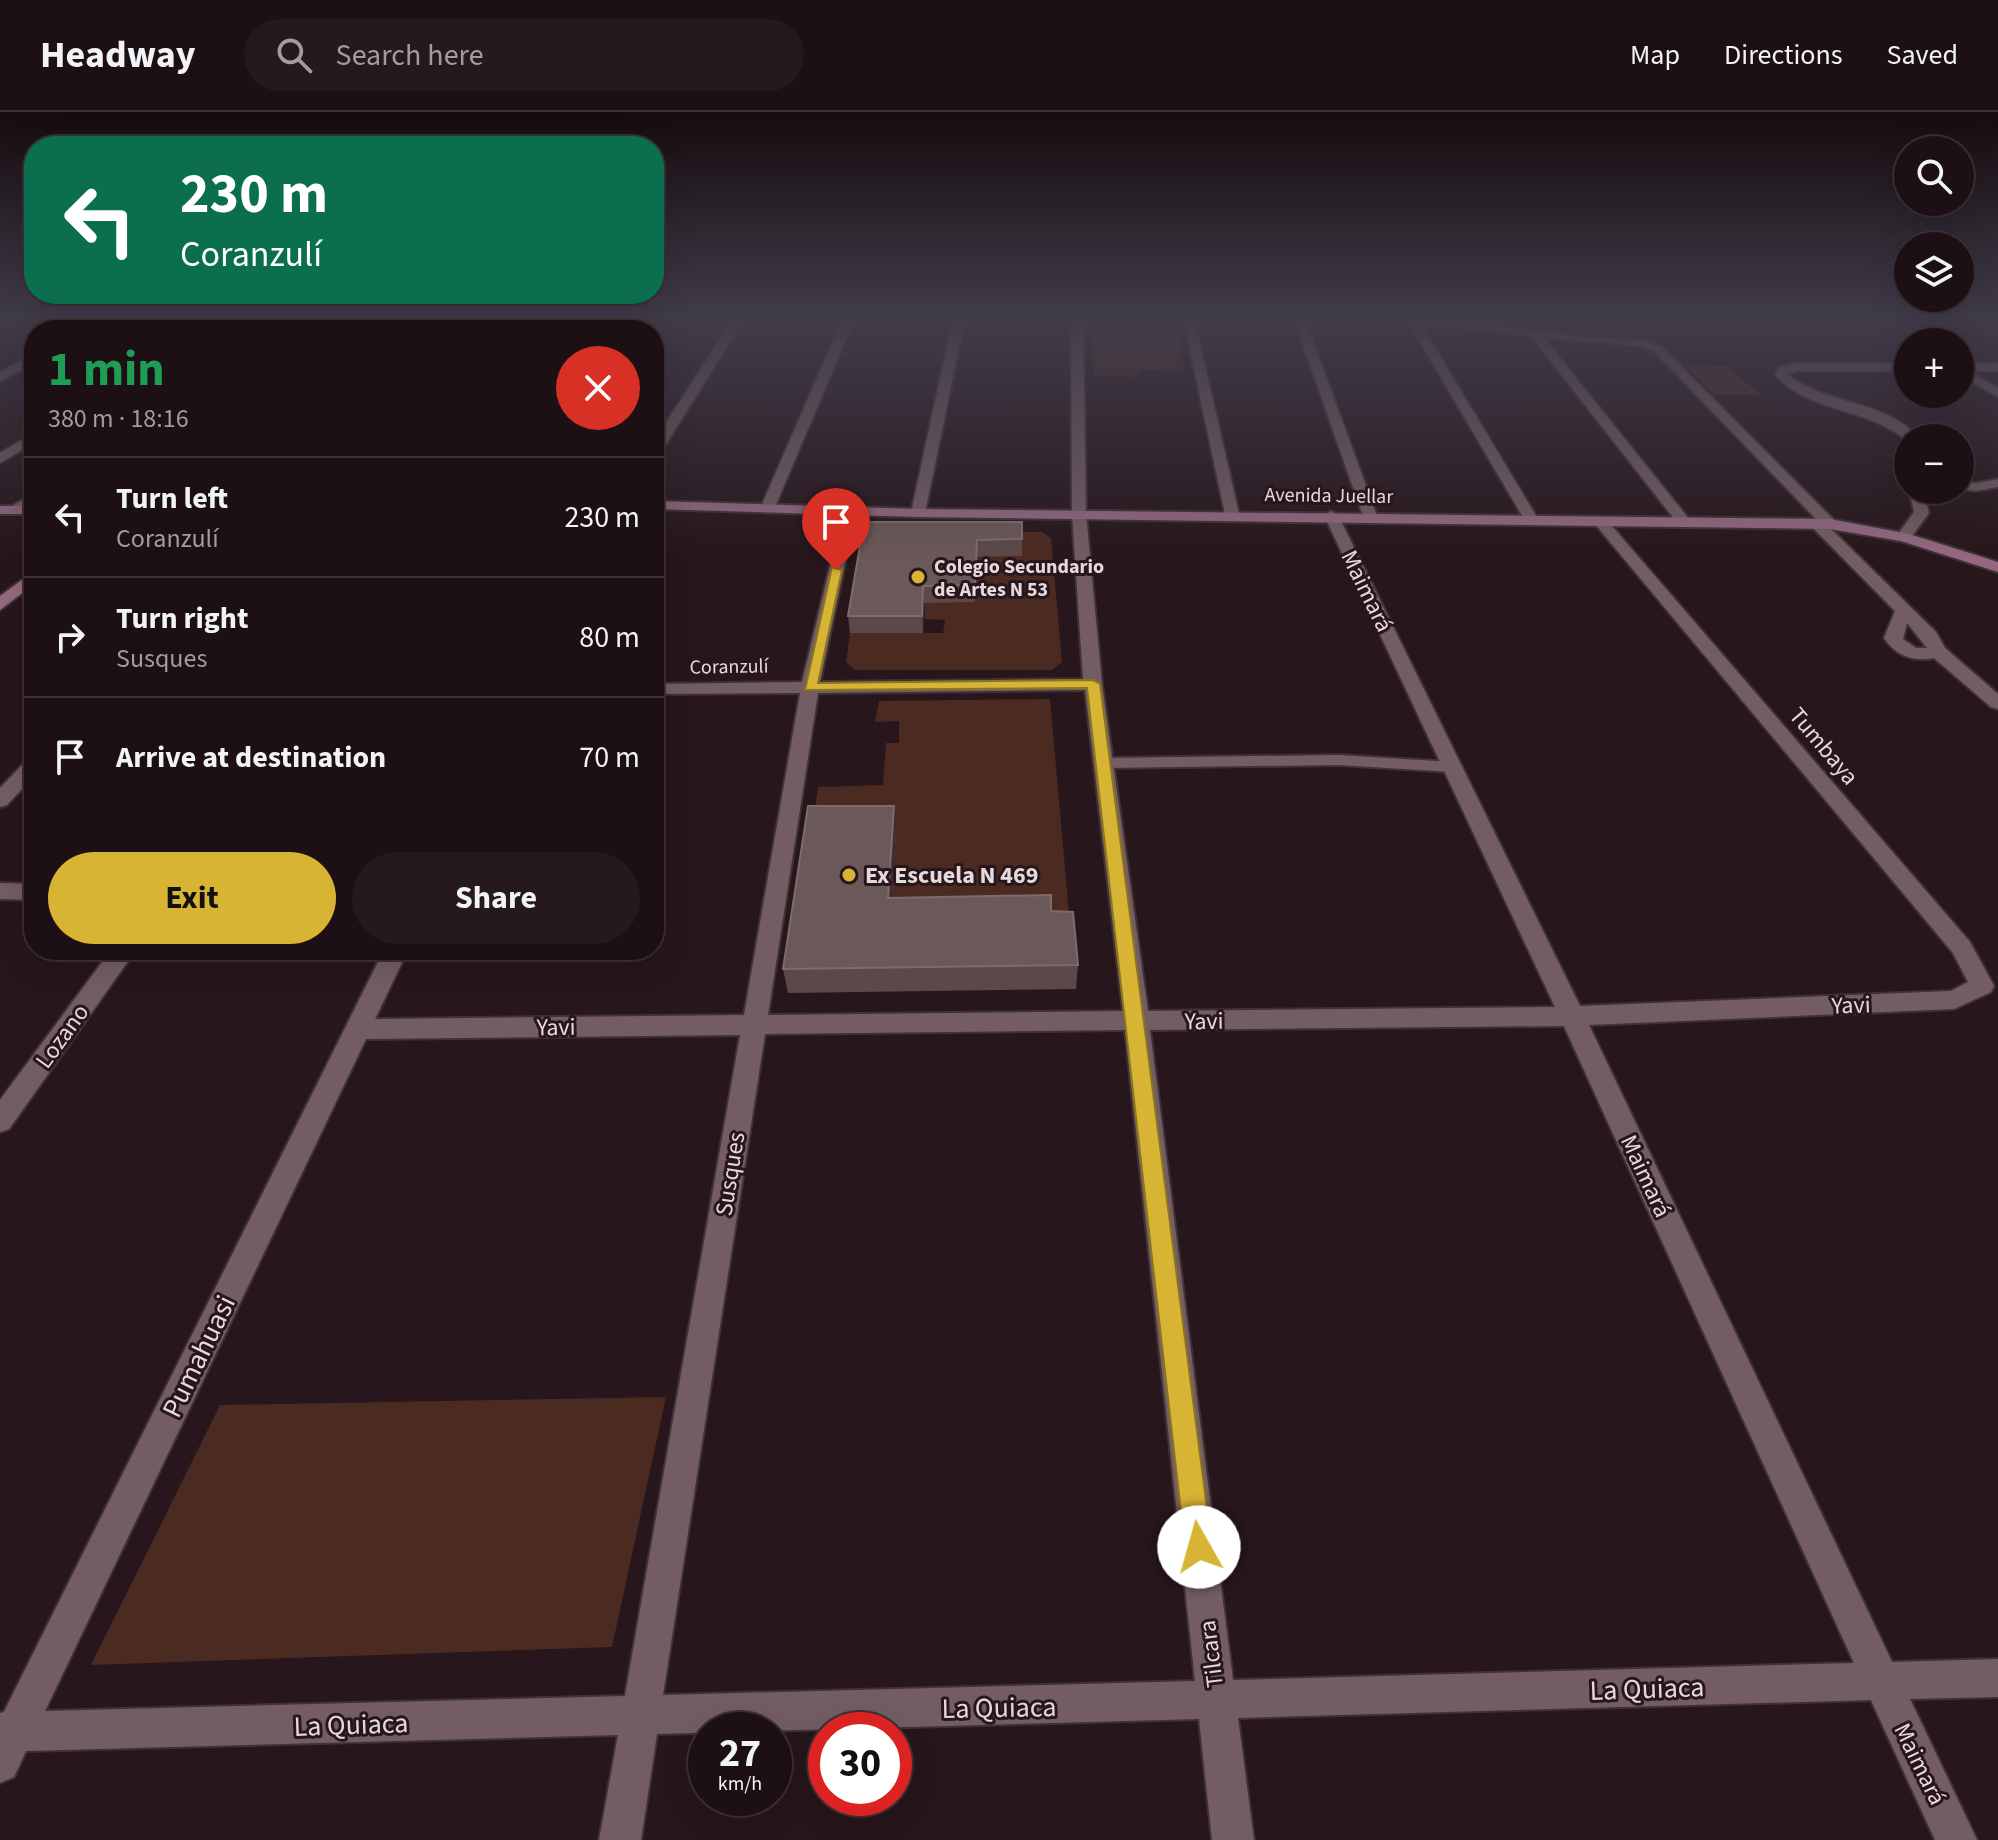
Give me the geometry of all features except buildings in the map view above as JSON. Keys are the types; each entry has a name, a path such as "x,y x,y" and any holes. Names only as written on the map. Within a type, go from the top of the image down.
{"street":[{"path":"664,436 688,399"},
{"path":"767,509 814,399"},
{"path":"918,513 942,399"},
{"name":"Tilcara","path":"1078,399 1079,514 1093,684 1137,1022 1233,1840"},
{"path":"1206,399 1232,514"},
{"path":"1328,399 1370,516"},
{"path":"1460,399 1531,519"},
{"path":"1586,399 1684,522"},
{"path":"1705,399 1930,636 1937,651 1998,703"},
{"path":"1826,399 1896,424"},
{"path":"0,459 24,443"},
{"path":"1974,484 1998,483"},
{"path":"1904,537 1911,523 1922,513 1920,504"},
{"name":"Avenida Juellar","path":"664,505 918,513 1331,515 1824,524 1904,537 1998,567"},
{"name":"Susques","path":"620,1840 810,687 849,511"},
{"name":"Maimará","path":"1331,515 1572,1016 1956,1840"},
{"name":"Tumbaya","path":"1600,521 1962,948 1982,986 1954,1000"},
{"path":"0,605 24,585"},
{"path":"1904,610 1893,638 1894,643 1909,652 1929,655 1937,651"},
{"name":"Coranzulí","path":"664,689 1093,684"},
{"path":"0,800 24,775"},
{"path":"0,891 24,892"},
{"name":"Lozano","path":"0,1121 117,960"},
{"name":"Pumahuasi","path":"5,1743 391,960"},
{"name":"Yavi","path":"357,1029 1572,1016 1954,1000"},
{"name":"La Quiaca","path":"5,1743 641,1716 1998,1678"}],"lane":[{"path":"1104,763 1339,760 1452,767"}],"shaded area":[{"path":"875,532 1042,532 1051,538 1062,662 1052,670 855,670 846,662 850,633 943,633 945,620 925,619 924,603 977,557 1022,555"},
{"path":"1050,699 1071,936 891,922 812,830 818,787 883,785 886,743 899,743 899,721 875,722 879,701"},
{"path":"666,1397 612,1647 91,1665 220,1405"}],"place":[{"name":"Colegio Secundario de Artes N 53","path":"918,577"},
{"name":"Ex Escuela N 469","path":"849,875"}],"route":[{"path":"836,570 810,687 1093,684 1137,1022 1199,1547"}]}
